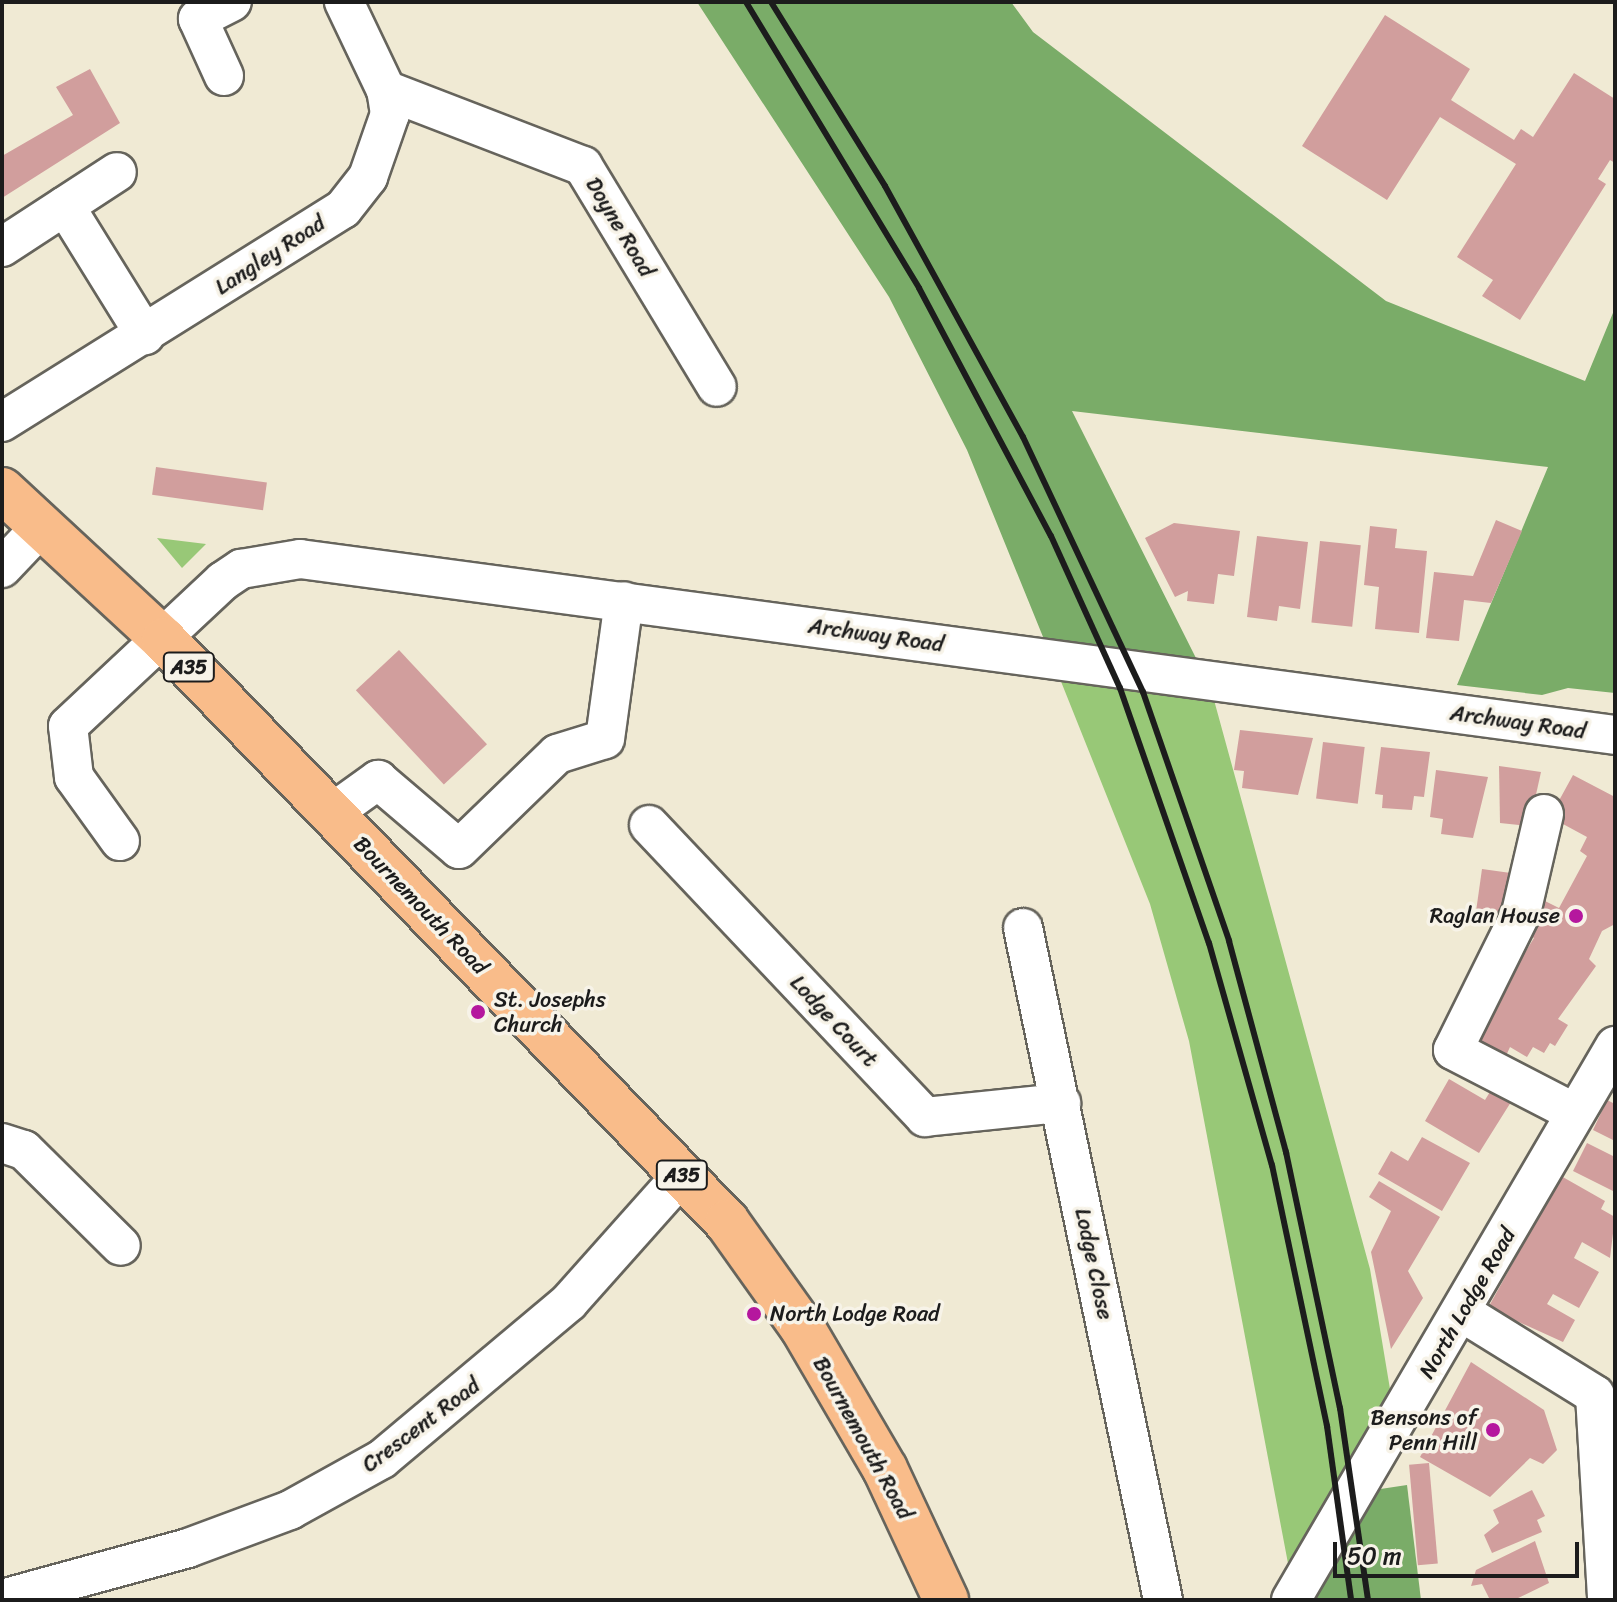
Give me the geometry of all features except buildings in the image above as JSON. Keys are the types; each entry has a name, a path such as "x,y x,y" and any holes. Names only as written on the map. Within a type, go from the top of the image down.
{"highway":[{"name":"Bournemouth Road","path":"2,490 38,530 164,640 727,1222 802,1327 885,1469 946,1600"}],"street":[{"path":"224,76 198,19 232,2"},
{"name":"Langley Road","path":"2,422 343,209 385,140 386,90 348,3"},
{"name":"Doyne Road","path":"386,90 583,166 717,387"},
{"path":"2,247 117,172"},
{"path":"65,206 145,335"},
{"path":"2,568 38,530"},
{"name":"Archway Road","path":"120,841 74,777 65,738 68,726 241,569 300,559 1615,735"},
{"path":"332,813 378,780 459,849 557,754 605,739 624,601"},
{"path":"1544,814 1521,913 1453,1050 1575,1113"},
{"name":"Lodge Court","path":"649,825 925,1117 1061,1103"},
{"name":"Lodge Close","path":"1023,928 1163,1600"},
{"name":"North Lodge Road","path":"1291,1600 1463,1313 1615,1046"},
{"path":"2,1143 24,1150 121,1246"},
{"name":"Crescent Road","path":"2,1599 188,1548 290,1510 382,1459 569,1302 682,1175"},
{"path":"1463,1313 1595,1395 1607,1600"}],"green space":[{"path":"697,2 1011,2 1033,32 1386,301 1585,381 1615,308 1615,693 1568,688 1542,695 1457,685 1548,467 1072,411 1207,680 1052,659 967,450 889,297"},
{"path":"157,538 206,544 182,568"},
{"path":"1052,659 1214,700 1370,1269 1396,1425 1294,1595 1189,1041 1150,904"},
{"path":"1407,1485 1421,1600 1295,1600 1354,1493"}],"railway":[{"path":"746,2 919,288 1051,536 1120,688 1209,943 1272,1165 1327,1426 1351,1600"},
{"path":"771,2 885,186 1023,437 1143,692 1229,941 1286,1152 1340,1408 1368,1600"}],"place":[{"name":"Raglan House","path":"1576,916"},
{"name":"St. Josephs Church","path":"478,1012"},
{"name":"North Lodge Road","path":"754,1314"},
{"name":"Bensons of Penn Hill","path":"1493,1430"}]}
